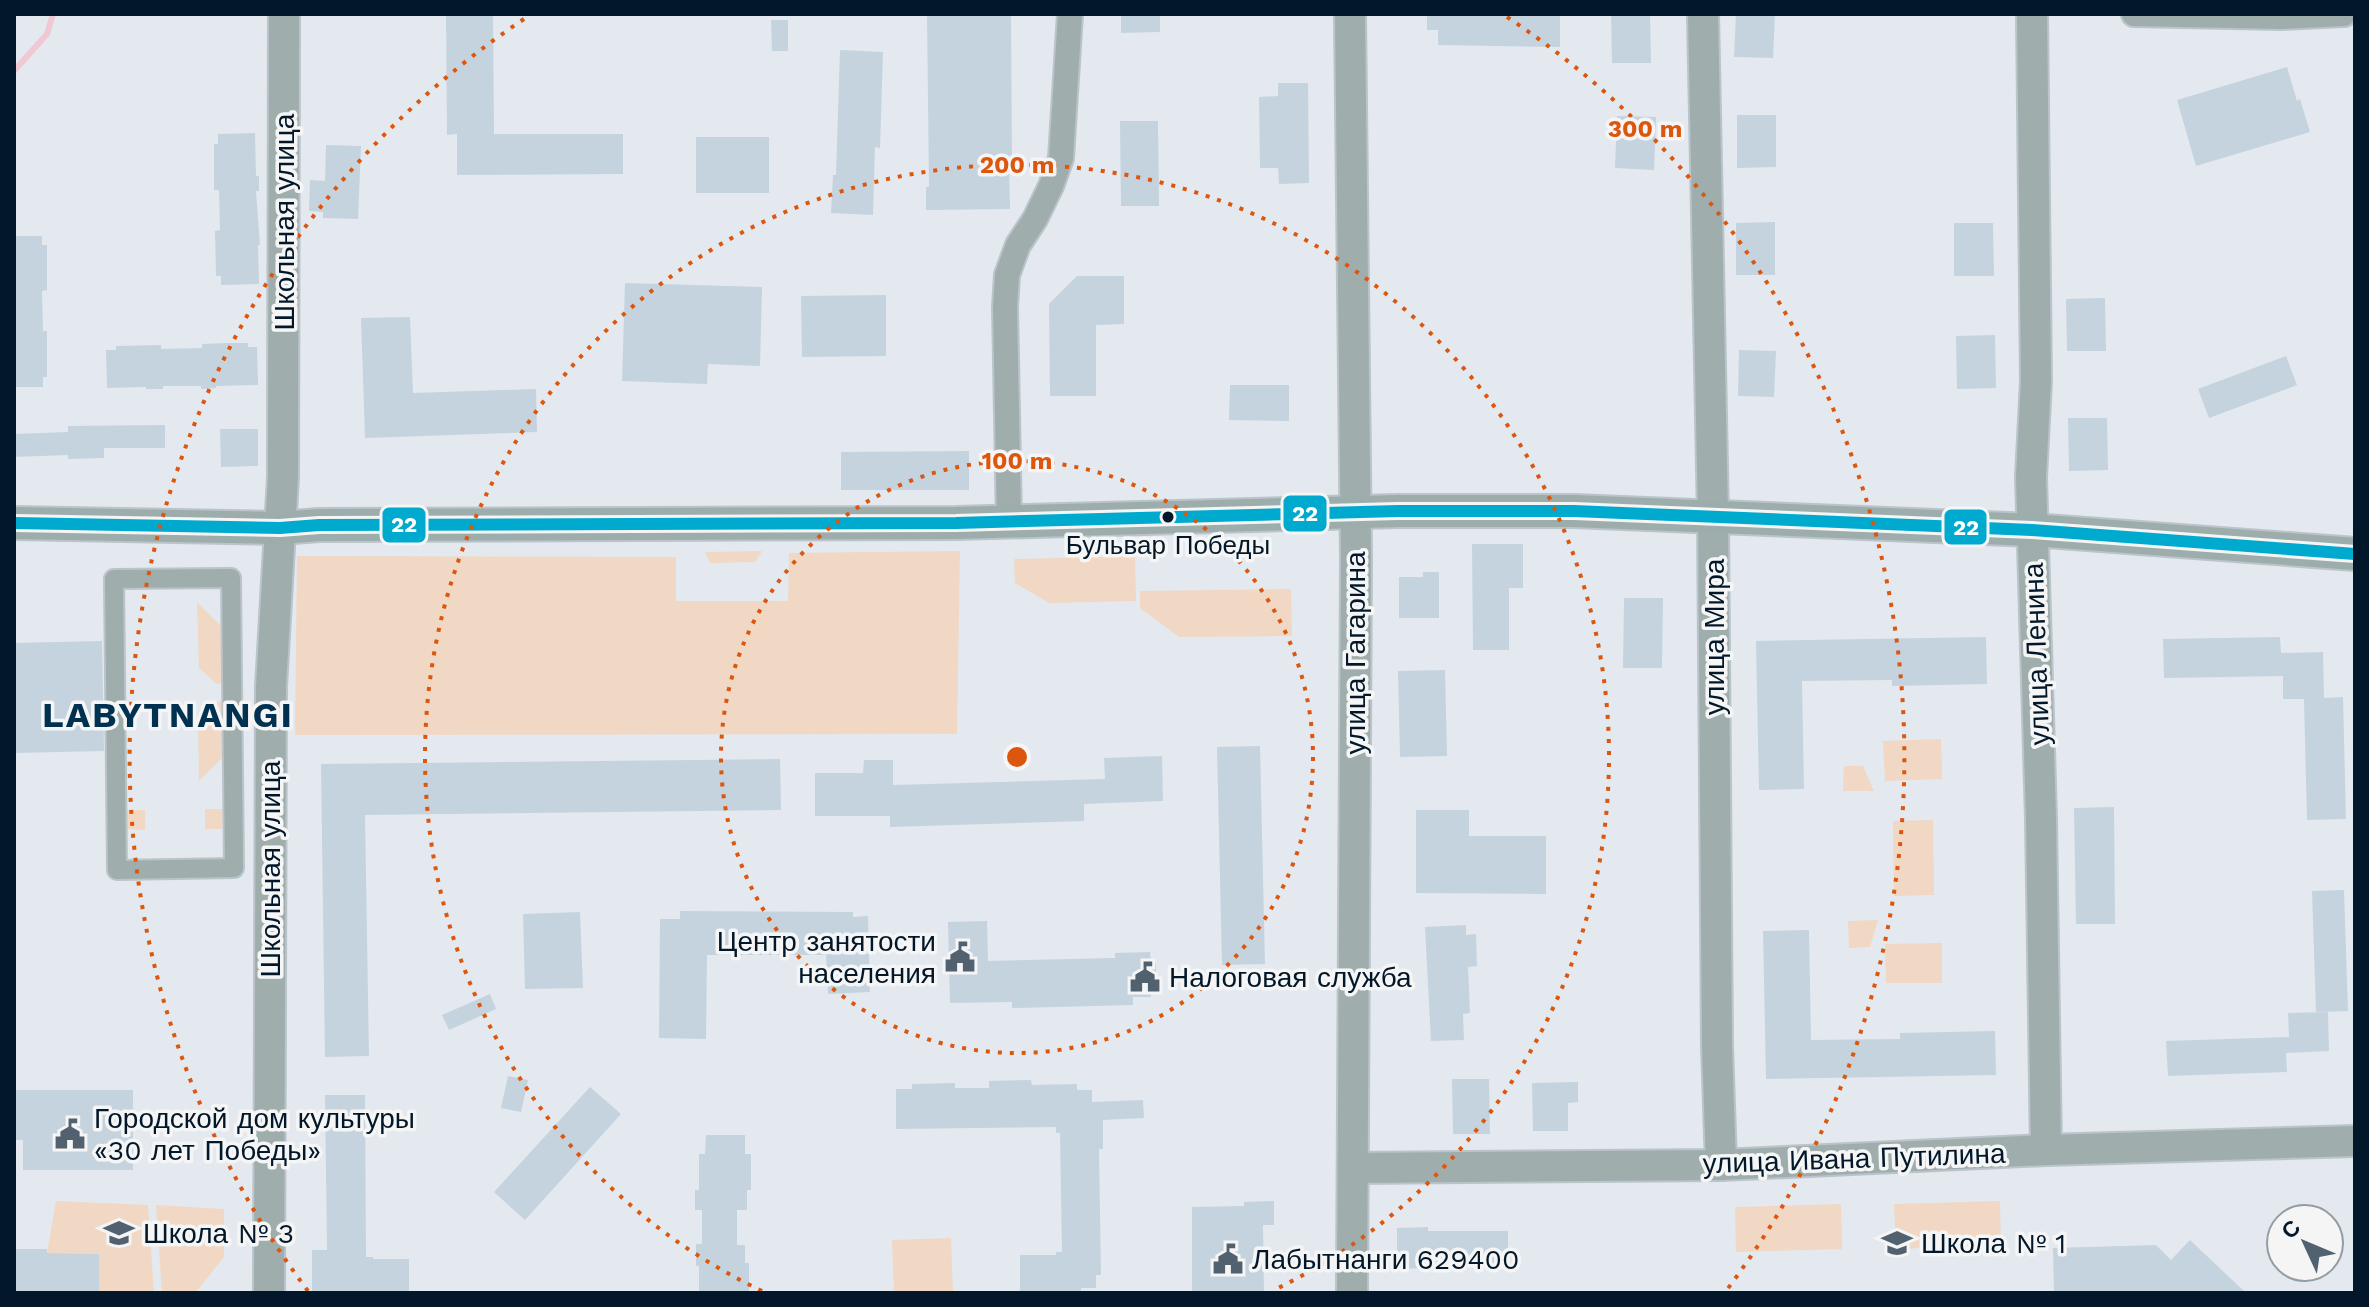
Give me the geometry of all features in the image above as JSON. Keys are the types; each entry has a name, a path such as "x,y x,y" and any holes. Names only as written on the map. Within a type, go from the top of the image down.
{"main road":[{"path":"14,523 280,528 319,525 1009,522 1356,512 1559,511 2032,530 2355,554"}],"street":[{"name":"Школьная улица","path":"269,1293 271,687 283,477 284,14"},
{"path":"1009,522 1007,275 1018,245 1051,186 1061,158 1070,14"},
{"name":"улица Гагарина","path":"1350,14 1356,512 1352,1293"},
{"name":"улица Мира","path":"1703,14 1721,1165"},
{"name":"улица Ленина","path":"2032,14 2036,381 2031,477 2046,1150"},
{"path":"2134,14 2281,17 2344,14"},
{"path":"231,578 234,868 117,870 114,579 231,578"},
{"name":"улица Ивана Путилина","path":"1353,1168 1721,1165 2046,1150 2355,1141"}],"shaded area":[{"path":"762,551 755,562 710,563 705,552"},
{"path":"960,551 957,734 295,735 297,556 676,557 676,601 788,601 789,553"},
{"path":"1135,556 1136,601 1049,603 1015,583 1014,559"},
{"path":"1291,589 1292,636 1179,637 1140,608 1140,591"},
{"path":"197,602 221,626 221,683 217,684 199,668"},
{"path":"221,700 223,757 199,781 198,717"},
{"path":"1941,739 1942,779 1885,781 1883,741"},
{"path":"1844,766 1863,766 1874,791 1843,791"},
{"path":"205,809 223,809 222,829 205,829"},
{"path":"126,810 145,810 145,830 126,829"},
{"path":"1933,820 1934,895 1894,896 1893,821"},
{"path":"1878,920 1870,947 1849,948 1848,921"},
{"path":"1942,943 1942,983 1886,983 1885,944"},
{"path":"56,1201 148,1205 154,1293 99,1293 99,1254 47,1253"},
{"path":"2000,1201 2001,1245 1896,1249 1894,1204"},
{"path":"1841,1204 1842,1249 1736,1252 1735,1207"},
{"path":"156,1205 224,1209 224,1257 195,1293 162,1293"},
{"path":"951,1238 953,1293 894,1293 892,1240"}],"building":[{"path":"446,14 493,14 494,134 623,134 623,174 457,175 457,134 447,135"},
{"path":"927,14 1011,14 1010,209 926,210 926,187 929,187"},
{"path":"1121,14 1160,14 1160,32 1121,33"},
{"path":"1427,14 1560,14 1560,47 1438,45 1438,30 1427,30"},
{"path":"1611,14 1650,14 1651,63 1612,63"},
{"path":"1736,14 1775,14 1773,58 1734,57"},
{"path":"771,20 788,20 788,51 772,51"},
{"path":"840,50 883,52 880,148 875,147 873,215 831,213 833,175 836,175"},
{"path":"2287,67 2310,132 2196,166 2177,100"},
{"path":"1278,83 1308,83 1309,183 1279,184 1278,168 1260,168 1259,97 1278,96"},
{"path":"1737,115 1776,115 1776,167 1737,168"},
{"path":"1617,116 1656,117 1654,170 1615,168"},
{"path":"1120,121 1158,121 1159,206 1121,206"},
{"path":"255,133 256,176 259,176 259,191 256,191 259,284 221,285 221,276 216,276 215,231 220,230 219,190 214,190 214,144 218,144 218,134"},
{"path":"696,137 769,137 769,193 696,193"},
{"path":"326,145 361,146 358,219 323,218 323,212 309,211 310,180 325,181"},
{"path":"1775,222 1775,275 1736,275 1736,223"},
{"path":"1954,223 1993,223 1994,276 1954,276"},
{"path":"14,236 42,236 42,245 47,245 47,290 42,291 43,331 47,331 47,377 43,377 43,387 14,387"},
{"path":"1077,276 1124,276 1124,324 1096,325 1096,396 1050,396 1049,304"},
{"path":"625,283 762,287 760,366 708,364 707,384 622,381"},
{"path":"886,295 886,356 802,357 801,296"},
{"path":"2105,298 2106,351 2067,351 2066,299"},
{"path":"410,317 413,393 536,389 537,432 365,438 361,318"},
{"path":"1995,335 1996,388 1957,389 1956,336"},
{"path":"248,343 248,347 257,347 258,385 201,389 201,386 107,388 106,350 116,350 116,346 161,345 161,349"},
{"path":"1739,350 1776,351 1774,397 1738,396"},
{"path":"2286,356 2297,385 2209,418 2198,389"},
{"path":"1230,385 1289,385 1289,421 1229,420"},
{"path":"2068,418 2107,418 2108,470 2069,471"},
{"path":"165,425 165,448 104,448 104,458 68,459 68,455 14,457 14,434 68,432 68,426"},
{"path":"220,429 258,429 258,466 221,467"},
{"path":"969,451 969,490 841,490 841,452"},
{"path":"1472,544 1523,544 1523,588 1509,588 1509,650 1473,650"},
{"path":"1423,572 1439,572 1439,618 1399,618 1399,577 1423,577"},
{"path":"1624,598 1663,598 1662,668 1623,668"},
{"path":"1986,637 1987,684 1892,686 1892,680 1802,681 1804,789 1759,790 1756,641"},
{"path":"2280,637 2281,653 2323,652 2324,698 2343,697 2346,819 2307,820 2304,699 2283,699 2283,676 2164,678 2163,639"},
{"path":"102,641 104,751 14,753 14,643"},
{"path":"1445,670 1447,756 1400,757 1398,671"},
{"path":"1260,746 1265,964 1222,965 1217,747"},
{"path":"1162,756 1163,801 1084,804 1084,821 890,827 890,816 815,816 815,773 863,773 864,760 893,760 893,785 1105,779 1104,758"},
{"path":"780,759 781,810 365,815 369,1056 325,1057 321,764"},
{"path":"2114,807 2115,924 2076,924 2074,808"},
{"path":"1416,810 1469,810 1469,836 1546,836 1546,894 1416,893"},
{"path":"2344,890 2348,1011 2316,1012 2312,891"},
{"path":"680,911 853,912 853,917 868,916 870,992 828,994 826,955 707,955 706,1039 659,1038 660,919 680,919"},
{"path":"580,912 583,988 525,989 523,914"},
{"path":"987,921 988,961 1115,958 1115,953 1150,952 1151,963 1156,963 1156,982 1151,982 1151,997 1133,997 1133,1005 1012,1008 1012,1002 950,1003 948,922"},
{"path":"1466,925 1466,935 1476,934 1477,966 1468,967 1470,1013 1463,1014 1464,1040 1431,1041 1425,927"},
{"path":"1809,930 1811,1040 1900,1039 1900,1033 1995,1031 1996,1075 1766,1079 1763,931"},
{"path":"490,994 496,1009 449,1030 442,1015"},
{"path":"2328,1012 2329,1051 2286,1053 2287,1072 2168,1076 2166,1041 2289,1037 2288,1013"},
{"path":"508,1076 528,1080 521,1112 501,1108"},
{"path":"1452,1079 1489,1079 1490,1134 1453,1134"},
{"path":"1031,1080 1032,1085 1077,1084 1077,1090 1092,1090 1092,1102 1143,1100 1144,1118 1103,1120 1103,1149 1099,1149 1101,1275 1096,1275 1096,1288 1081,1288 1081,1293 1020,1293 1020,1255 1056,1255 1056,1252 1062,1252 1060,1133 1056,1133 1056,1127 896,1129 896,1089 912,1089 912,1084 955,1083 955,1088 989,1088 989,1081"},
{"path":"1578,1082 1578,1102 1568,1103 1568,1131 1533,1131 1532,1083"},
{"path":"590,1087 621,1114 525,1220 494,1192"},
{"path":"14,1090 133,1090 133,1170 23,1170 23,1140 14,1140"},
{"path":"325,1095 365,1095 366,1257 409,1259 409,1293 312,1293 312,1250 327,1250"},
{"path":"706,1135 745,1135 745,1154 751,1154 751,1190 747,1190 747,1210 737,1210 737,1245 745,1245 745,1263 749,1263 749,1293 699,1293 696,1244 702,1244 702,1210 695,1210 695,1190 699,1190 699,1154 705,1154"},
{"name":"Лабытнанги 629400","path":"1274,1201 1274,1225 1263,1225 1264,1293 1192,1293 1192,1207 1244,1206 1244,1202"},
{"path":"1428,1227 1428,1231 1508,1231 1508,1263 1428,1263 1428,1268 1397,1269 1397,1228"},
{"path":"2190,1240 2246,1293 2054,1293 2053,1248 2156,1245 2171,1260"},
{"path":"14,1249 99,1254 99,1293 14,1293"}],"waterway":[{"path":"14,71 47,34 53,14"}],"transit line":[{"name":"22","path":"14,523 280,528 319,525 956,523 1398,511 1574,511 2032,530 2355,554"}],"place":[{"name":"Бульвар Победы","path":"1168,517"},
{"name":"Центр занятости населения","path":"960,957"},
{"name":"Налоговая служба","path":"1145,977"},
{"name":"Городской дом культуры «30 лет Победы»","path":"70,1134"},
{"name":"Школа № 3","path":"119,1233"},
{"name":"Школа № 1","path":"1897,1243"},
{"name":"Лабытнанги 629400","path":"1228,1259"}],"district":[{"name":"LABYTNANGI","path":"168,714"}]}
